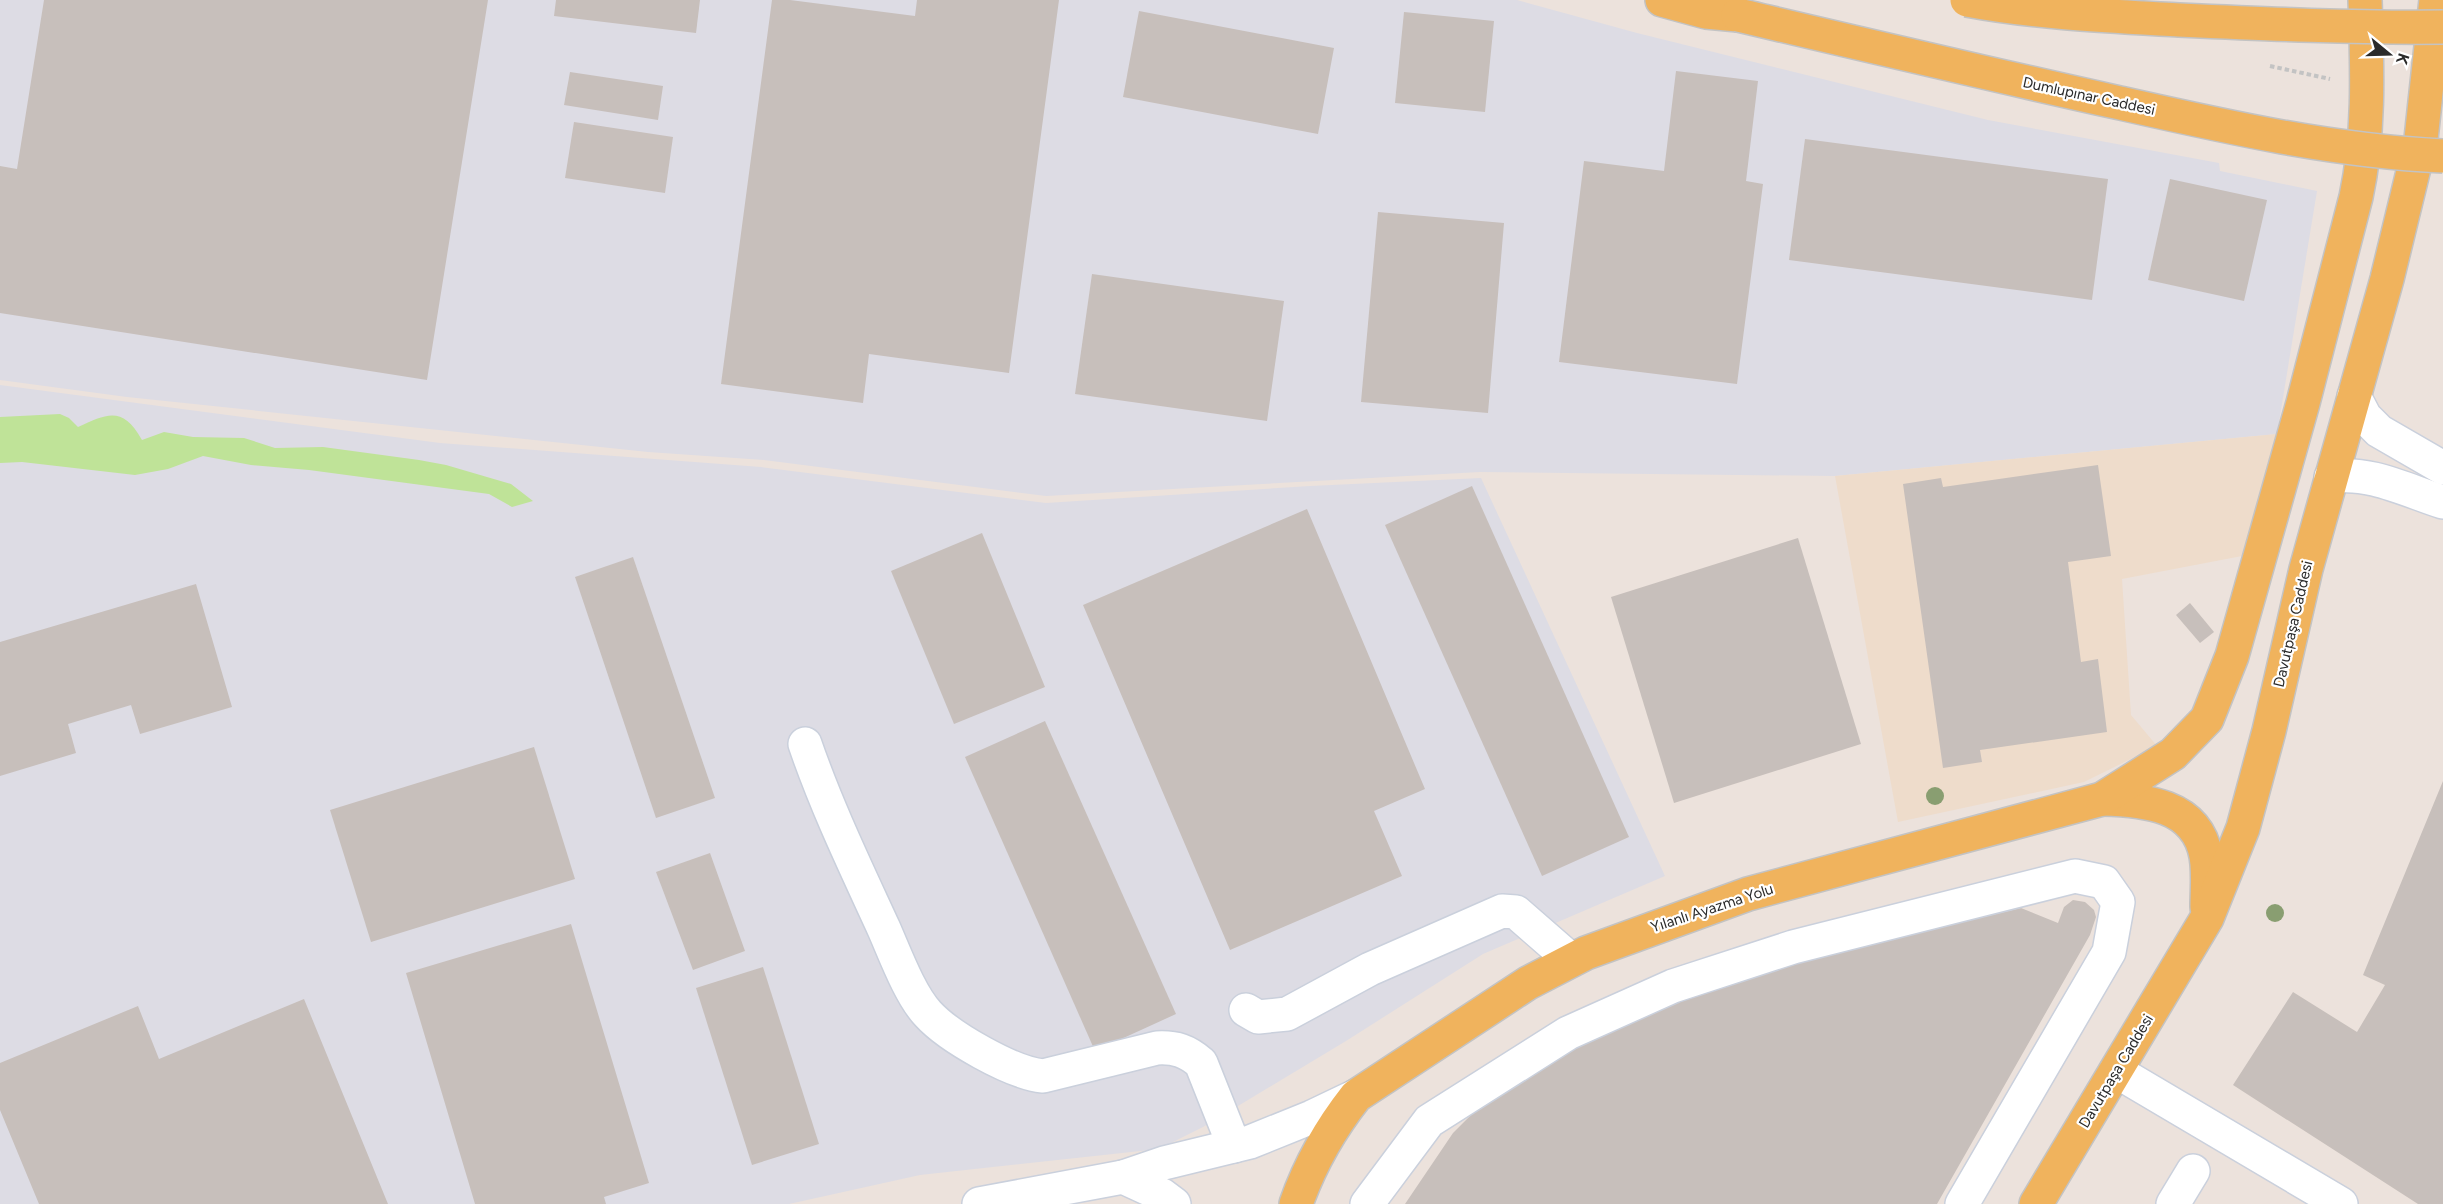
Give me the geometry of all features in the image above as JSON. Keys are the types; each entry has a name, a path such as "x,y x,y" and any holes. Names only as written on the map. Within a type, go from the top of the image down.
{"main road":[{"name":"Dumlupınar Caddesi","path":"1662,0 1706,12 1730,8 1986,73 2269,136 2387,153 2432,148"},
{"path":"1967,0 2001,6 2104,15 2322,27 2443,27"},
{"path":"2102,800 2161,764 2197,732 2207,719 2232,656 2303,404 2361,174 2367,87 2365,0"},
{"name":"Davutpaşa Caddesi","path":"2036,1204 2207,918 2225,877 2253,796 2306,569 2331,477 2387,279 2432,148 2436,0"},
{"path":"2432,148 2443,99"},
{"path":"2102,800 2133,800 2159,804 2178,813 2198,833 2206,854 2207,918"},
{"name":"Yılanlı Ayazma Yolu","path":"1296,1204 1304,1180 1317,1154 1337,1121 1356,1096 1510,994 1571,960 1641,931 1748,894 2102,800"}],"street":[{"path":"2354,396 2366,417 2379,431 2443,468"},
{"path":"2331,477 2347,474 2363,477 2443,502"},
{"path":"805,744 822,791 905,977 926,1012 933,1019 947,1032 1027,1074 1043,1076 1157,1048 1174,1047 1191,1054 1201,1063 1234,1146"},
{"path":"1367,1204 1429,1121 1568,1033 1673,986 1794,947 2075,876 2103,882 2118,902 2109,952 1962,1204"},
{"path":"1246,1010 1258,1017 1287,1014 1370,969 1502,911 1516,912 1571,960"},
{"path":"2116,1071 2341,1204"},
{"path":"979,1204 1123,1177 1164,1163 1250,1142 1356,1096"},
{"path":"2174,1204 2193,1171"},
{"path":"1123,1177 1162,1195 1174,1204"}],"shaded area":[{"path":"0,0 1517,0 1637,33 1988,120 2219,163 2220,171 2317,191 2277,434 1835,476 1480,472 1046,496 764,460 648,452 127,397 0,380"},
{"path":"0,385 440,443 761,467 1046,503 1310,486 1481,478 1665,876 1483,954 1346,1041 1203,1127 1159,1149 920,1175 789,1204 0,1204"},
{"path":"2277,434 2242,556 2122,579 2131,715 2157,746 2084,782 1898,822 1835,476"}],"green space":[{"path":"60,414 69,418 78,427 106,416 121,417 135,429 142,440 164,432 193,437 244,438 275,448 323,447 419,460 446,465 511,484 533,501 512,507 489,494 309,470 251,465 203,456 168,469 135,475 22,462 0,463 0,417"}],"building":[{"path":"44,0 488,0 427,380 0,313 0,166 17,169"},
{"path":"556,0 700,0 696,33 554,16"},
{"path":"772,0 790,0 915,16 917,0 1059,0 1009,373 869,354 863,403 721,384"},
{"path":"1139,11 1334,48 1318,134 1123,97"},
{"path":"1404,12 1494,21 1485,112 1395,103"},
{"path":"1676,71 1758,81 1746,181 1763,184 1737,384 1559,362 1584,161 1664,171"},
{"path":"570,72 663,86 658,120 564,105"},
{"path":"574,122 673,137 665,193 565,178"},
{"path":"1805,139 2108,179 2092,300 1789,260"},
{"path":"2170,179 2267,200 2244,301 2148,280"},
{"path":"1378,212 1504,223 1488,413 1361,402"},
{"path":"1092,274 1284,301 1267,421 1075,394"},
{"path":"2098,465 2111,556 2068,562 2081,662 2098,659 2107,732 1980,750 1982,762 1943,768 1903,484 1941,478 1943,487"},
{"path":"1472,486 1629,837 1542,876 1385,525"},
{"path":"1307,509 1425,789 1374,811 1402,876 1230,950 1083,605"},
{"path":"982,533 1045,687 954,724 891,571"},
{"path":"1798,538 1861,744 1674,803 1611,597"},
{"path":"633,557 715,798 656,818 575,577"},
{"path":"196,584 232,707 140,734 131,705 68,724 76,753 0,776 0,642"},
{"path":"2190,603 2214,632 2200,643 2176,615"},
{"path":"1045,721 1176,1014 1095,1051 965,757"},
{"path":"534,747 575,879 371,942 330,810"},
{"path":"2443,781 2443,1204 2418,1204 2233,1085 2293,992 2357,1032 2385,985 2363,975"},
{"path":"710,853 745,951 693,970 656,872"},
{"path":"2073,900 2085,902 2094,910 2096,917 2090,935 1937,1204 1405,1204 1453,1133 1479,1107 1563,1050 1689,988 2021,908 2058,923 2064,907"},
{"path":"571,924 649,1183 604,1197 606,1204 475,1204 406,973"},
{"path":"763,967 819,1144 752,1165 696,988"},
{"path":"304,999 388,1204 39,1204 0,1110 0,1063 138,1006 159,1059"}]}
